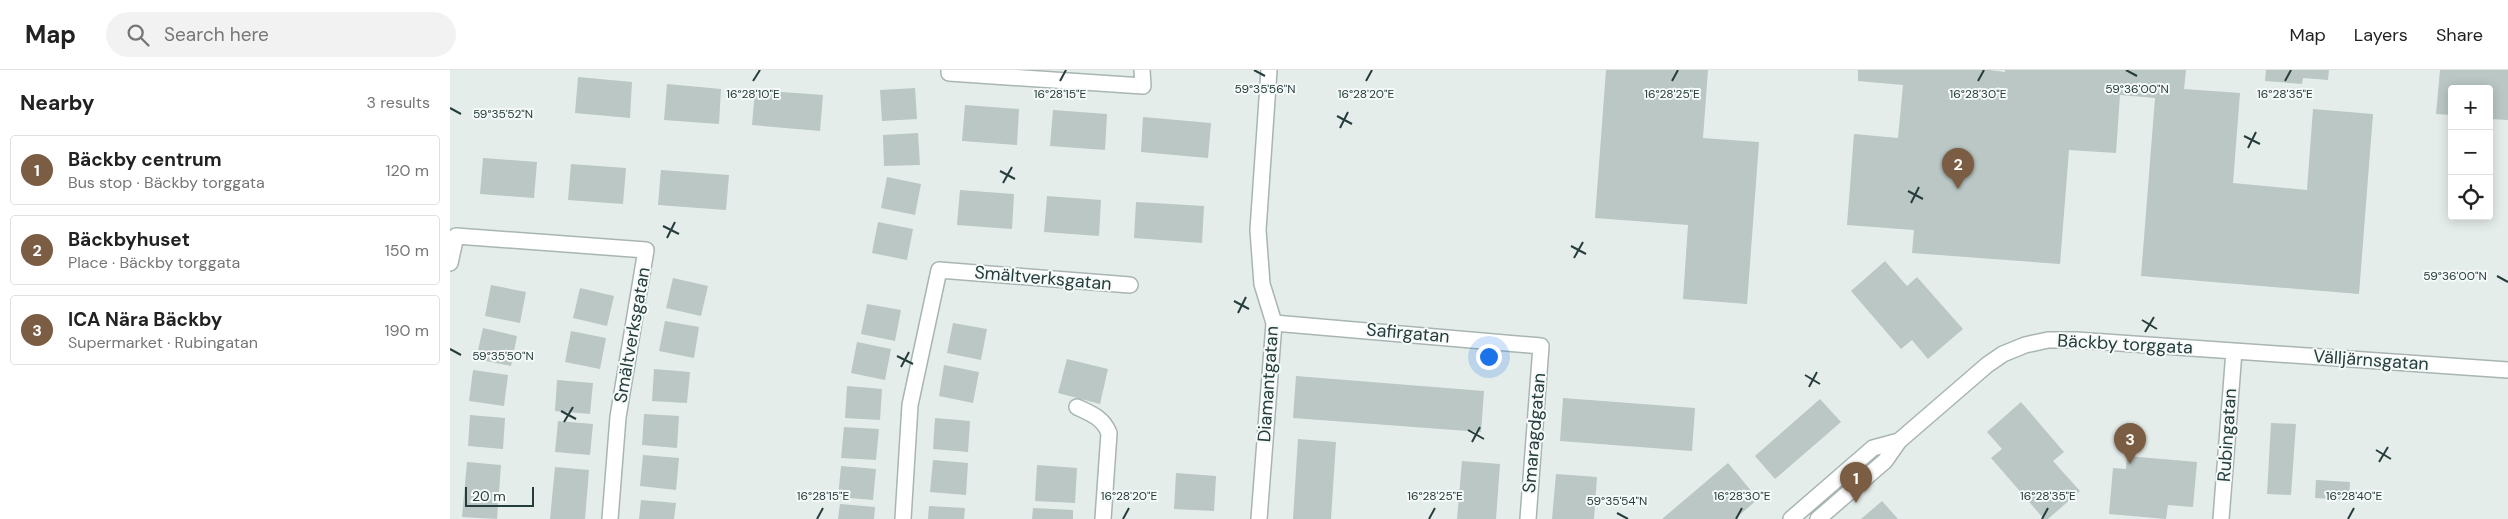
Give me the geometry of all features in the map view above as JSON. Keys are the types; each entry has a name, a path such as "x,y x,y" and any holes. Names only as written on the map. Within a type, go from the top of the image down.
{"street":[{"path":"949,70 949,73 1143,86 1142,70"},
{"name":"Diamantgatan","path":"1259,519 1274,323 1262,284 1258,230 1269,70"},
{"name":"Smältverksgatan","path":"450,263 456,236 646,250 618,417 610,519"},
{"name":"Smältverksgatan","path":"903,519 910,405 939,270 1130,285"},
{"name":"Safirgatan","path":"1274,323 1541,346"},
{"name":"Bäckby torggata","path":"1818,519 1886,461 1900,441 1987,365 2003,354 2025,345 2048,340 2076,340 2234,351"},
{"name":"Smaragdgatan","path":"1528,519 1541,346"},
{"name":"Välljärnsgatan","path":"2234,351 2508,370"},
{"name":"Rubingatan","path":"2221,519 2234,351"},
{"path":"1077,407 1096,415 1105,423 1109,433 1103,519"},
{"name":"Bäckby torggata","path":"1791,519 1873,448 1900,441"}],"building":[{"path":"1606,70 1708,70 1703,138 1759,142 1747,304 1683,299 1688,225 1595,218"},
{"path":"1858,70 1989,70 2005,72 2005,70 2186,70 2184,89 2240,93 2233,183 2307,190 2313,109 2373,114 2359,294 2141,276 2155,98 2120,95 2116,153 2069,150 2060,264 1912,253 1914,230 1847,225 1854,134 1898,138 1903,85 1858,81"},
{"path":"2266,70 2329,70 2328,80 2303,78 2302,84 2265,81"},
{"path":"2440,70 2508,70 2508,120 2493,119 2493,85 2448,85 2448,115 2436,114"},
{"path":"578,77 632,82 630,118 575,113"},
{"path":"667,84 721,89 719,124 664,120"},
{"path":"915,88 917,119 882,121 880,90"},
{"path":"755,90 823,95 820,131 752,125"},
{"path":"965,105 1019,109 1017,145 962,141"},
{"path":"1053,110 1107,114 1105,150 1050,146"},
{"path":"1143,117 1211,123 1208,158 1141,152"},
{"path":"918,133 920,165 884,166 883,135"},
{"path":"483,158 537,162 534,198 480,194"},
{"path":"571,164 626,168 623,204 568,200"},
{"path":"661,170 729,175 726,210 658,205"},
{"path":"887,177 921,184 915,215 881,208"},
{"path":"960,190 1014,194 1012,229 957,225"},
{"path":"1047,196 1101,200 1099,236 1044,232"},
{"path":"1136,202 1204,206 1202,243 1134,238"},
{"path":"878,222 913,229 907,260 872,253"},
{"path":"1885,261 1907,286 1917,277 1963,329 1928,359 1912,340 1901,349 1851,291"},
{"path":"673,278 708,286 701,316 666,308"},
{"path":"491,285 526,292 520,323 485,316"},
{"path":"580,288 614,296 607,326 573,318"},
{"path":"867,304 901,310 895,341 861,334"},
{"path":"665,321 699,327 694,358 659,351"},
{"path":"953,323 987,329 981,360 947,353"},
{"path":"483,328 517,336 511,366 476,359"},
{"path":"571,331 606,338 600,369 565,362"},
{"path":"857,342 891,349 885,380 851,373"},
{"path":"1067,359 1108,369 1100,404 1058,393"},
{"path":"944,365 979,372 973,403 939,396"},
{"path":"654,369 690,372 687,403 652,401"},
{"path":"473,370 508,375 504,406 469,401"},
{"path":"1296,376 1484,391 1481,432 1293,418"},
{"path":"557,380 593,383 590,414 555,411"},
{"path":"847,386 882,389 880,420 845,418"},
{"path":"1563,398 1695,408 1692,451 1560,441"},
{"path":"1820,399 1841,422 1775,479 1755,456"},
{"path":"2021,402 2064,452 2053,461 2080,491 2048,519 2044,519 1991,458 2002,449 1987,432"},
{"path":"644,414 679,416 677,448 642,445"},
{"path":"470,415 505,418 503,449 468,446"},
{"path":"935,418 970,421 968,452 933,449"},
{"path":"558,421 593,424 590,455 555,452"},
{"path":"2271,423 2296,424 2291,495 2267,494"},
{"path":"844,427 879,429 876,460 841,458"},
{"path":"1298,439 1336,442 1331,519 1293,519"},
{"path":"643,455 679,458 676,490 640,486"},
{"path":"2127,456 2197,462 2193,507 2168,505 2166,519 2109,514 2113,468 2126,469"},
{"path":"933,460 968,463 966,495 930,492"},
{"path":"1462,461 1500,464 1496,519 1457,519"},
{"path":"467,462 501,465 497,519 462,517"},
{"path":"1728,463 1758,499 1735,519 1662,519"},
{"path":"1037,465 1077,468 1075,503 1035,501"},
{"path":"841,466 876,469 873,500 838,497"},
{"path":"555,467 589,470 585,519 550,519"},
{"path":"1176,473 1216,476 1214,511 1174,509"},
{"path":"1556,474 1597,477 1594,519 1552,519"},
{"path":"2316,480 2350,482 2349,500 2315,498"},
{"path":"641,500 676,503 674,519 639,519"},
{"path":"1882,501 1898,519 1861,519"},
{"path":"840,504 875,507 874,519 838,519"},
{"path":"929,506 965,508 964,519 928,519"},
{"path":"1033,508 1073,510 1073,519 1032,519"}],"place":[{"name":"Bäckbyhuset","path":"1958,189"},
{"name":"ICA Nära Bäckby","path":"2130,464"},
{"name":"Bäckby centrum","path":"1856,503"}]}
